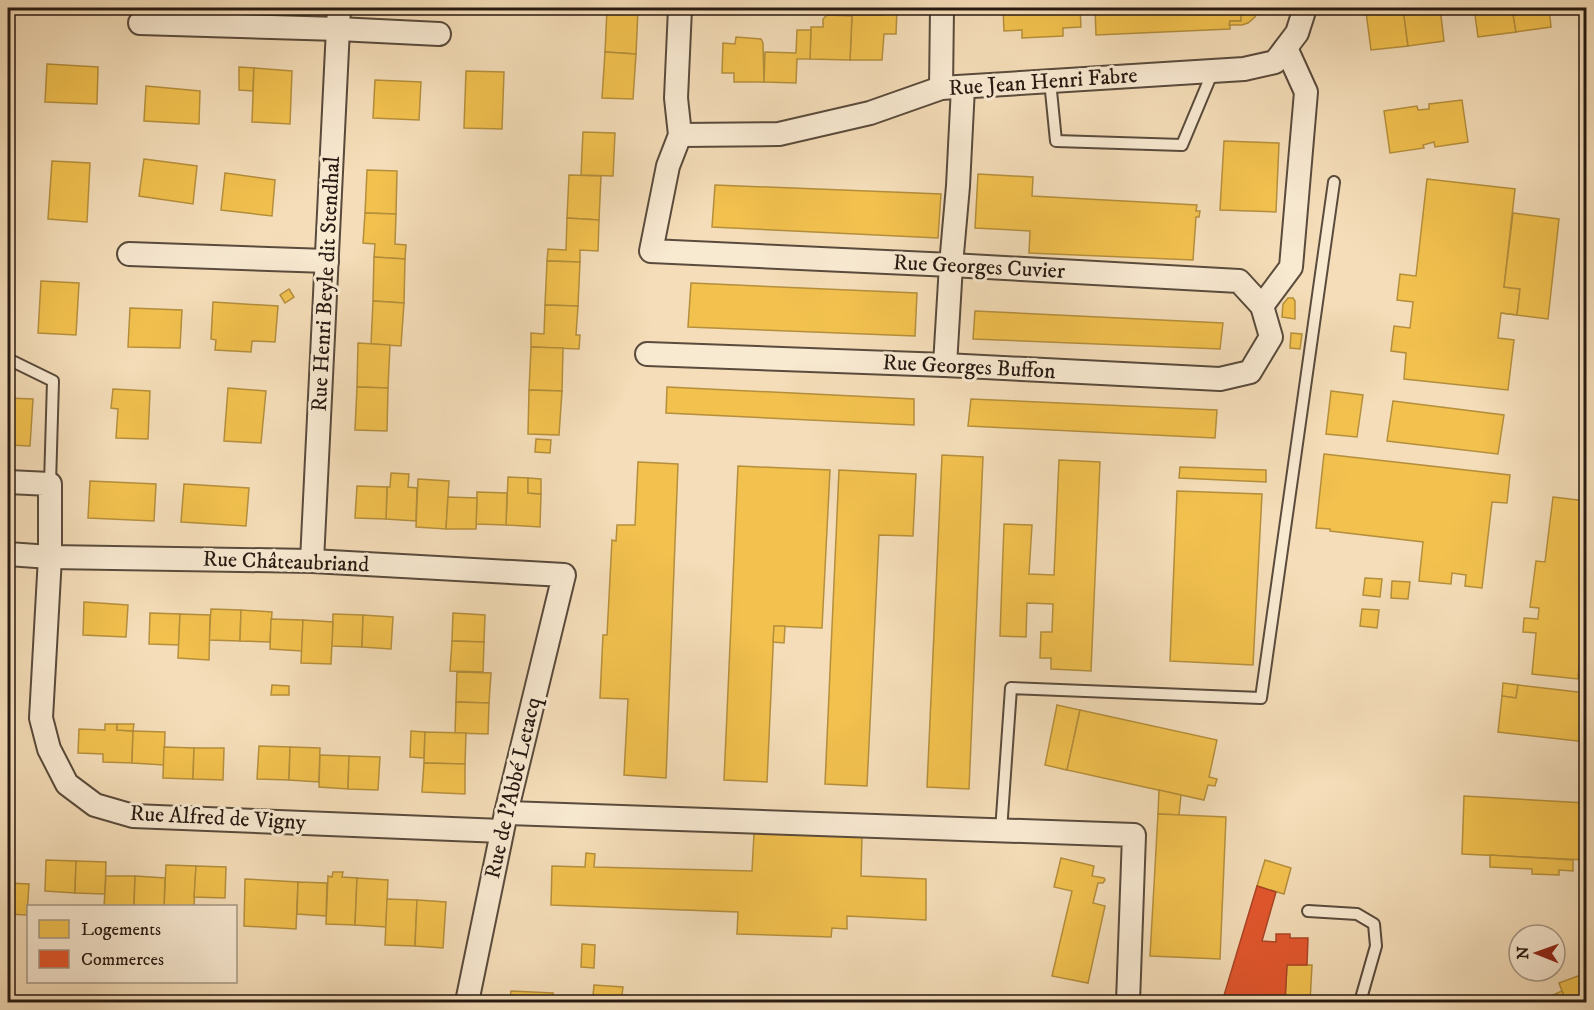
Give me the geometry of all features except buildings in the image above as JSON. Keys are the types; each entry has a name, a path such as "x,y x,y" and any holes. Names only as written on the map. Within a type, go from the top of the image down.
{"street":[{"path":"680,8 676,98 680,135"},
{"path":"942,8 952,87 958,186 945,365"},
{"name":"Rue Jean Henri Fabre","path":"680,135 779,134 870,113 952,87 1244,69 1275,62 1298,33 1305,8"},
{"path":"140,23 338,18 439,34"},
{"name":"Rue Henri Beyle dit Stendhal","path":"312,561 338,18"},
{"path":"1262,306 1291,267 1306,92 1286,48"},
{"name":"Rue Georges Cuvier","path":"680,135 668,166 651,251 1239,281 1262,306 1271,337"},
{"path":"129,254 327,261"},
{"name":"Rue Georges Buffon","path":"647,354 945,365 1220,379 1250,372 1271,337"},
{"path":"8,482 50,484"},
{"name":"Rue Alfred de Vigny","path":"50,484 50,556 40,718 49,749 67,784 95,805 133,816 1134,835 1128,1002"},
{"name":"Rue Châteaubriand","path":"8,554 312,561 564,575"},
{"name":"Rue de l'Abbé Letacq","path":"467,1002 504,822 564,575"}],"lane":[{"path":"1050,81 1056,141 1182,145 1213,71"},
{"path":"1001,831 1011,688 1261,698 1334,182"},
{"path":"8,349 8,359 53,381 50,484"},
{"path":"1308,911 1357,914 1374,924 1376,946 1360,1002"}]}
